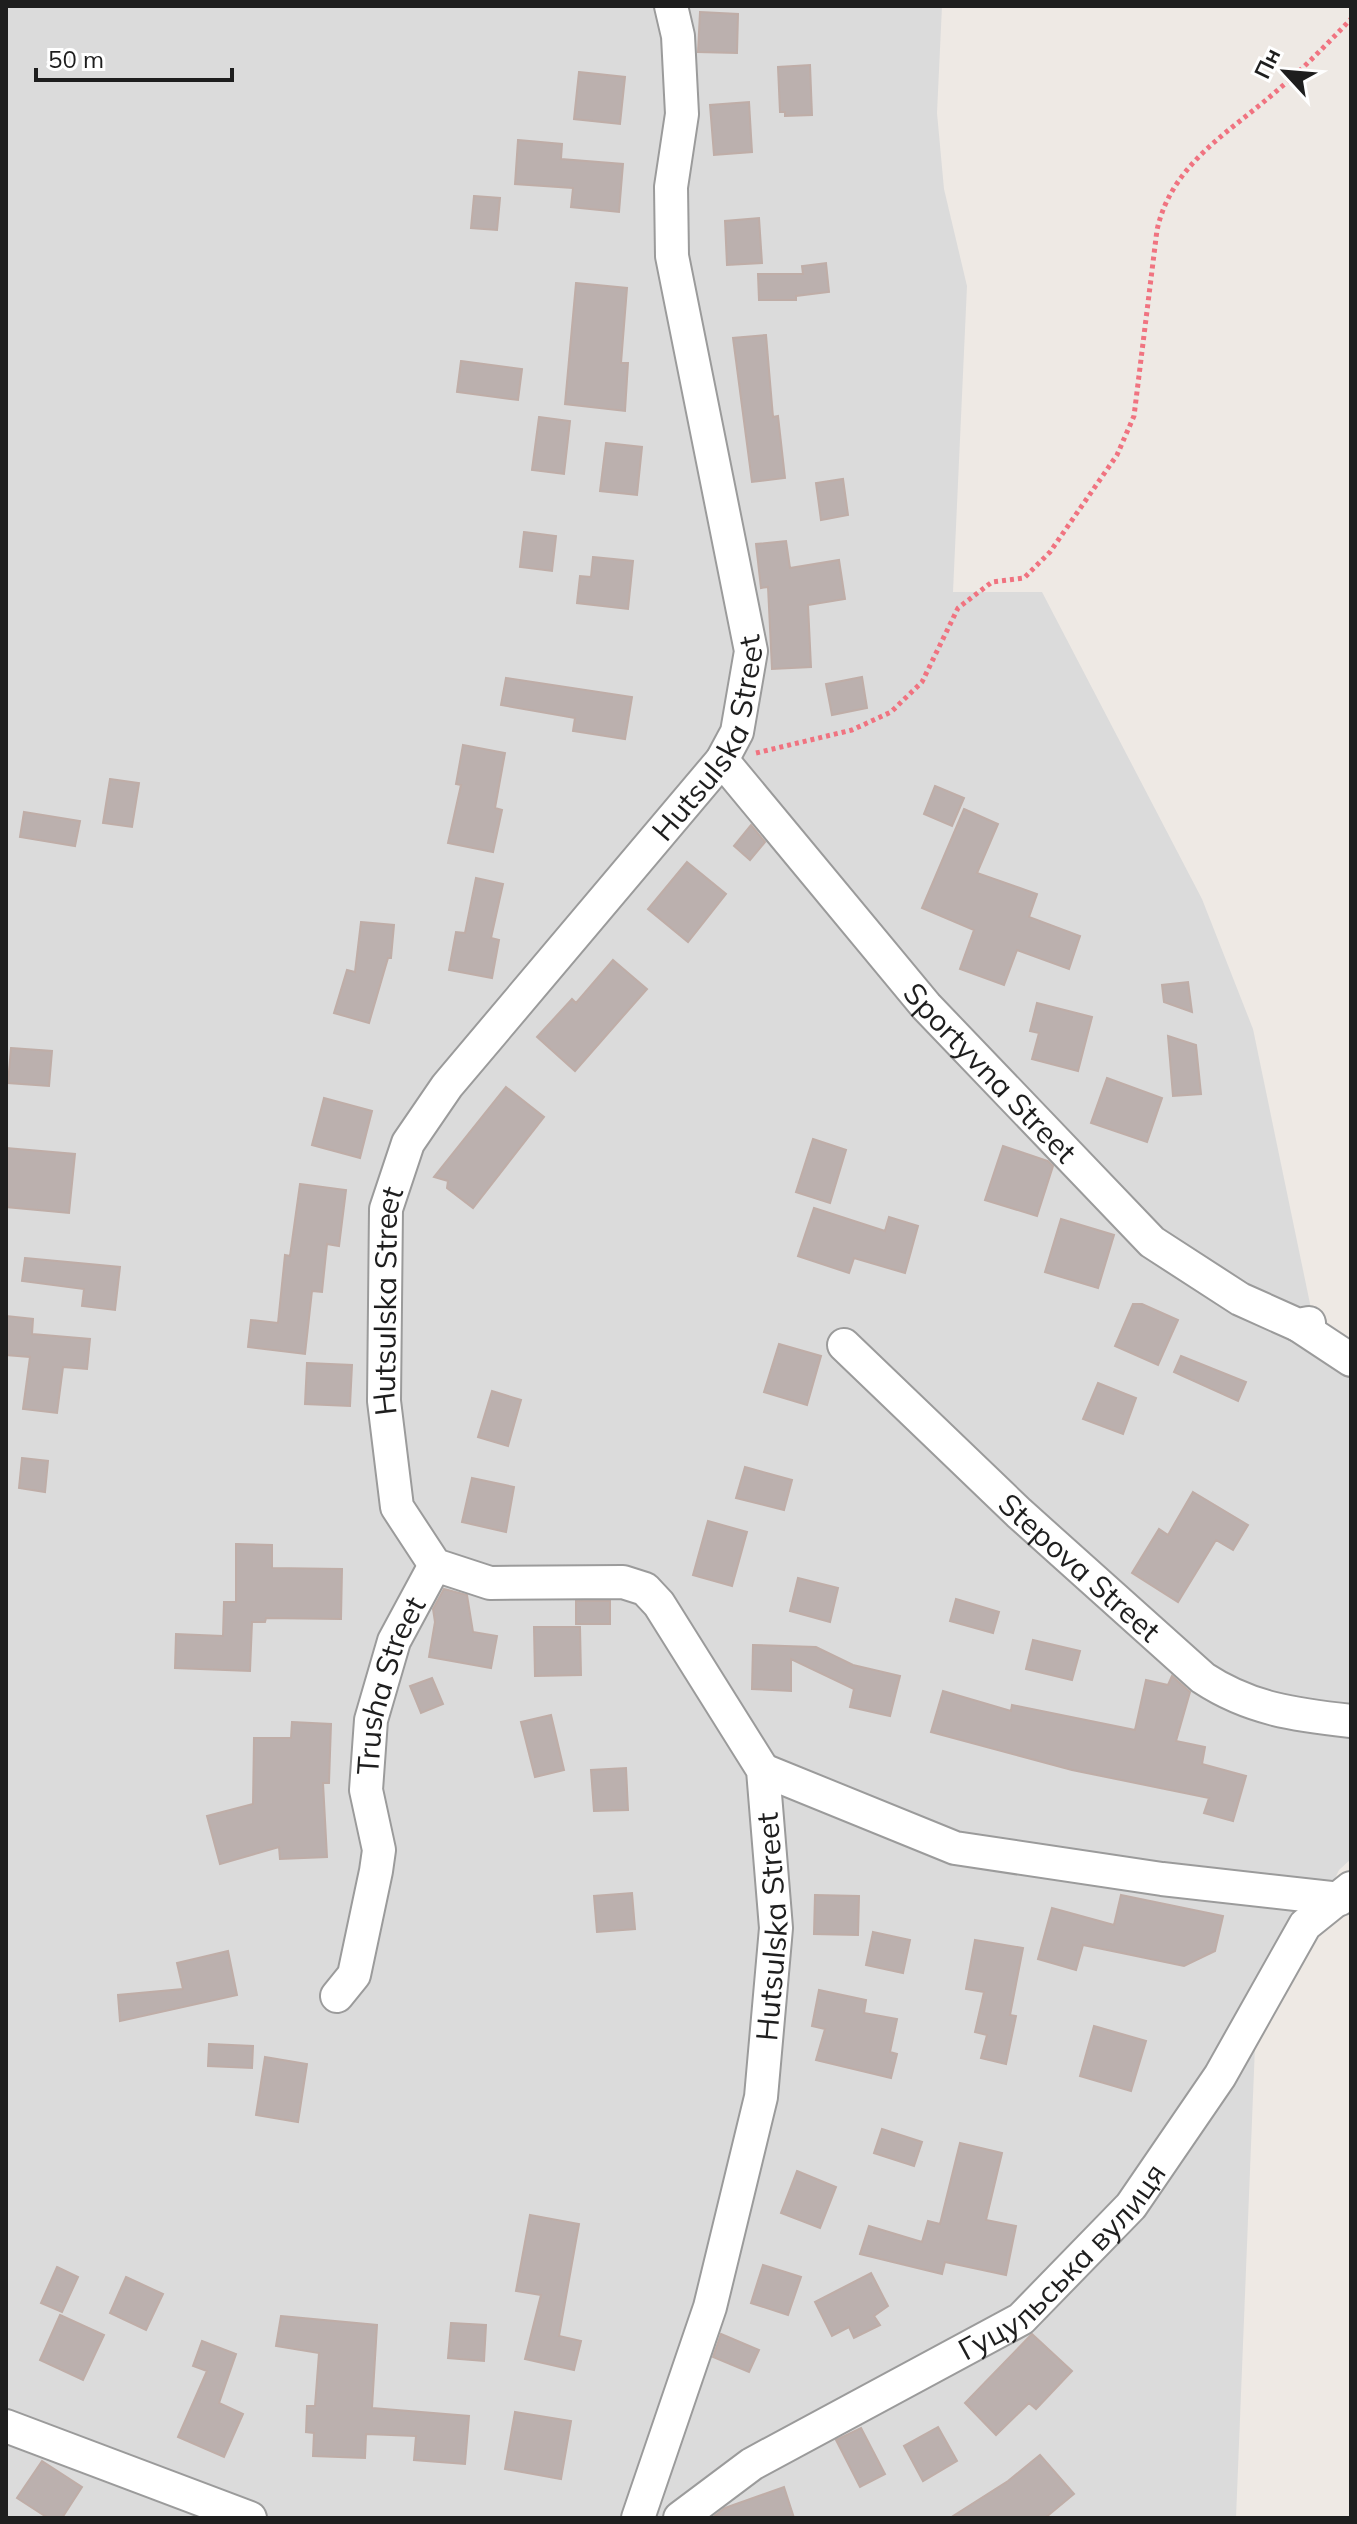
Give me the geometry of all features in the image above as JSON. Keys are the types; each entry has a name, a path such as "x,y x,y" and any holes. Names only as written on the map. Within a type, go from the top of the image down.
{"street":[{"name":"Hutsulska Street","path":"638,2518 710,2307 761,2097 776,1928 763,1770 659,1604 645,1589 623,1582 490,1583 435,1565 397,1507 384,1401 386,1209 408,1143 447,1086 722,760 737,732 751,651 672,256 671,187 682,114 678,36 671,6"},
{"name":"Sportyvna Street","path":"722,760 926,1006 1152,1242 1240,1299 1304,1324 1351,1360"},
{"name":"Stepova Street","path":"844,1345 1019,1513 1203,1678 1247,1702 1291,1714 1351,1721"},
{"name":"Trusha Street","path":"337,1996 354,1975 379,1850 366,1790 371,1720 394,1641 435,1565"},
{"name":"Гуцульська вулиця","path":"763,1770 955,1848 1162,1879 1346,1894"},
{"name":"Гуцульська вулиця","path":"680,2518 752,2464 1021,2319 1131,2206 1220,2076 1305,1925 1346,1894"},
{"path":"6,2426 250,2518"}],"path":[{"path":"722,760 852,730 891,712 922,682 958,608 992,582 1024,578 1050,552 1117,455 1134,416 1157,230 1161,210 1180,176 1205,149 1280,89 1351,19"}],"shaded area":[{"path":"6,6 942,6 937,113 944,189 967,286 953,592 1042,592 1202,899 1253,1029 1319,1347 1351,1377 1351,1859 1339,1870 1255,2046 1236,2518 6,2518"}],"building":[{"path":"700,12 738,14 737,53 698,52"},
{"path":"810,65 812,115 785,116 785,112 780,112 778,67"},
{"path":"579,72 625,77 620,124 574,119"},
{"path":"749,102 752,152 714,155 710,105"},
{"path":"518,140 562,144 561,159 623,164 619,212 571,207 573,188 515,184"},
{"path":"474,196 500,198 497,230 471,228"},
{"path":"759,218 762,263 727,265 725,221"},
{"path":"826,263 829,292 796,296 796,300 759,300 758,274 803,274 802,266"},
{"path":"576,283 627,288 621,363 628,363 625,411 565,404"},
{"path":"766,335 773,417 778,416 785,478 752,482 733,338"},
{"path":"461,361 522,369 518,400 457,392"},
{"path":"539,417 570,421 564,474 532,470"},
{"path":"606,443 642,447 637,495 600,491"},
{"path":"843,479 848,515 821,520 816,483"},
{"path":"524,532 556,536 552,571 520,567"},
{"path":"786,541 790,568 839,560 845,599 808,605 811,667 772,669 768,587 761,588 756,544"},
{"path":"593,557 633,561 628,609 577,603 580,576 591,577"},
{"path":"862,677 867,708 832,715 826,684"},
{"path":"506,678 632,697 625,739 573,731 575,718 501,705"},
{"path":"463,745 505,753 495,808 502,810 493,852 448,843 461,785 456,784"},
{"path":"110,779 139,783 132,827 103,823"},
{"path":"935,786 964,798 952,826 924,814"},
{"path":"964,809 998,824 977,873 1037,894 1029,917 1080,936 1069,969 1017,950 1004,985 960,969 974,930 922,908"},
{"path":"24,812 80,821 75,846 20,837"},
{"path":"751,825 765,842 750,860 734,846"},
{"path":"687,862 726,894 688,942 648,909"},
{"path":"476,878 503,884 491,938 499,940 492,978 449,970 456,932 465,933"},
{"path":"361,922 394,925 391,958 388,958 369,1023 334,1013 347,970 355,972"},
{"path":"613,960 647,989 575,1071 537,1037 572,999 576,1003"},
{"path":"1188,982 1192,1012 1164,1002 1162,985"},
{"path":"1037,1003 1092,1017 1078,1071 1032,1059 1039,1033 1030,1031"},
{"path":"1168,1036 1196,1045 1201,1094 1173,1096"},
{"path":"11,1048 52,1051 49,1086 8,1083"},
{"path":"1107,1078 1162,1098 1147,1142 1091,1123"},
{"path":"506,1087 544,1117 473,1208 447,1188 448,1181 434,1177"},
{"path":"324,1098 372,1111 360,1158 312,1145"},
{"path":"813,1139 846,1150 830,1203 796,1192"},
{"path":"1003,1146 1048,1161 1053,1166 1037,1216 985,1200"},
{"path":"6,1148 75,1154 69,1213 6,1207"},
{"path":"300,1184 346,1190 339,1246 327,1244 322,1292 312,1291 305,1354 248,1347 251,1320 278,1323 285,1255 290,1256"},
{"path":"814,1208 885,1231 889,1217 918,1226 905,1273 854,1258 849,1273 798,1256"},
{"path":"1061,1219 1114,1235 1098,1288 1045,1272"},
{"path":"25,1258 120,1267 115,1310 82,1306 84,1289 22,1281"},
{"path":"1133,1304 1142,1304 1178,1320 1158,1365 1115,1346"},
{"path":"6,1316 33,1319 32,1334 90,1339 87,1369 63,1367 57,1413 23,1409 30,1357 6,1355"},
{"path":"779,1344 821,1356 807,1405 764,1392"},
{"path":"1181,1356 1246,1382 1238,1401 1174,1372"},
{"path":"307,1363 352,1365 350,1406 305,1404"},
{"path":"1098,1383 1136,1398 1123,1434 1083,1419"},
{"path":"492,1391 521,1400 508,1446 478,1437"},
{"path":"22,1458 48,1461 45,1492 19,1488"},
{"path":"745,1467 792,1480 784,1510 736,1498"},
{"path":"472,1478 514,1487 506,1532 462,1522"},
{"path":"1193,1492 1248,1525 1233,1550 1216,1540 1178,1602 1132,1573 1159,1529 1168,1535"},
{"path":"708,1521 747,1532 732,1586 693,1575"},
{"path":"236,1544 272,1545 272,1568 342,1569 341,1619 266,1618 265,1622 252,1622 250,1671 175,1668 176,1634 223,1636 224,1602 236,1602"},
{"path":"798,1578 838,1588 830,1622 790,1611"},
{"path":"444,1589 467,1595 473,1632 497,1636 491,1668 429,1657 435,1622 433,1609"},
{"path":"956,1599 999,1612 993,1633 950,1621"},
{"path":"576,1601 610,1601 610,1624 576,1624"},
{"path":"534,1627 580,1627 581,1675 535,1676"},
{"path":"1033,1640 1080,1651 1072,1680 1026,1669"},
{"path":"753,1645 816,1647 853,1665 900,1676 890,1716 850,1707 854,1689 791,1659 791,1691 752,1689"},
{"path":"1172,1676 1190,1692 1176,1741 1205,1747 1202,1764 1246,1776 1233,1821 1204,1813 1209,1798 1072,1770 931,1732 943,1691 1011,1711 1012,1705 1135,1730 1146,1680 1168,1685"},
{"path":"432,1678 443,1704 421,1713 410,1686"},
{"path":"551,1715 564,1770 535,1777 521,1722"},
{"path":"292,1722 331,1724 329,1783 323,1783 327,1857 280,1859 279,1847 220,1864 207,1816 253,1804 254,1738 291,1738"},
{"path":"626,1768 628,1810 594,1811 591,1770"},
{"path":"632,1893 635,1929 597,1932 594,1896"},
{"path":"815,1895 859,1896 858,1935 814,1934"},
{"path":"1121,1895 1223,1916 1215,1951 1184,1966 1083,1945 1076,1970 1038,1959 1052,1908 1114,1925"},
{"path":"873,1932 910,1940 903,1973 866,1965"},
{"path":"975,1940 1023,1948 1010,2015 1016,2016 1006,2064 981,2058 987,2035 975,2032 984,1992 966,1989"},
{"path":"228,1951 237,1995 120,2021 118,1995 183,1989 177,1963"},
{"path":"819,1990 866,2000 864,2013 897,2019 890,2052 897,2054 891,2078 816,2060 825,2029 812,2026"},
{"path":"1094,2026 1146,2041 1131,2091 1080,2076"},
{"path":"209,2044 253,2046 252,2068 208,2066"},
{"path":"265,2057 307,2064 298,2122 256,2115"},
{"path":"882,2129 922,2142 914,2166 874,2153"},
{"path":"960,2143 1002,2153 986,2220 1016,2226 1006,2275 945,2262 942,2274 860,2254 869,2226 922,2242 928,2221 940,2224"},
{"path":"797,2171 836,2187 820,2228 781,2213"},
{"path":"530,2215 579,2224 559,2336 581,2341 574,2370 525,2359 541,2295 516,2291"},
{"path":"763,2265 801,2277 788,2315 751,2303"},
{"path":"57,2267 78,2277 62,2312 41,2303"},
{"path":"871,2273 888,2306 874,2316 880,2325 854,2338 849,2327 832,2336 815,2302"},
{"path":"126,2277 163,2294 146,2330 110,2313"},
{"path":"60,2315 104,2335 83,2380 40,2360"},
{"path":"281,2316 377,2325 372,2408 469,2416 465,2464 414,2460 416,2436 366,2434 365,2458 313,2456 314,2433 306,2432 307,2406 315,2406 319,2353 276,2346"},
{"path":"451,2323 486,2325 484,2361 448,2358"},
{"path":"721,2334 759,2350 749,2372 713,2357"},
{"path":"1032,2334 1072,2371 1036,2409 1029,2403 996,2435 965,2403"},
{"path":"202,2341 236,2354 219,2403 243,2414 224,2457 178,2437 207,2371 193,2366"},
{"path":"515,2412 571,2421 561,2479 505,2469"},
{"path":"938,2427 957,2461 923,2481 904,2446"},
{"path":"861,2428 885,2474 860,2487 836,2440"},
{"path":"1040,2455 1074,2494 1045,2518 950,2518 1008,2481"},
{"path":"42,2461 82,2487 62,2518 48,2518 17,2498"},
{"path":"784,2487 794,2518 712,2518 725,2508"}]}
